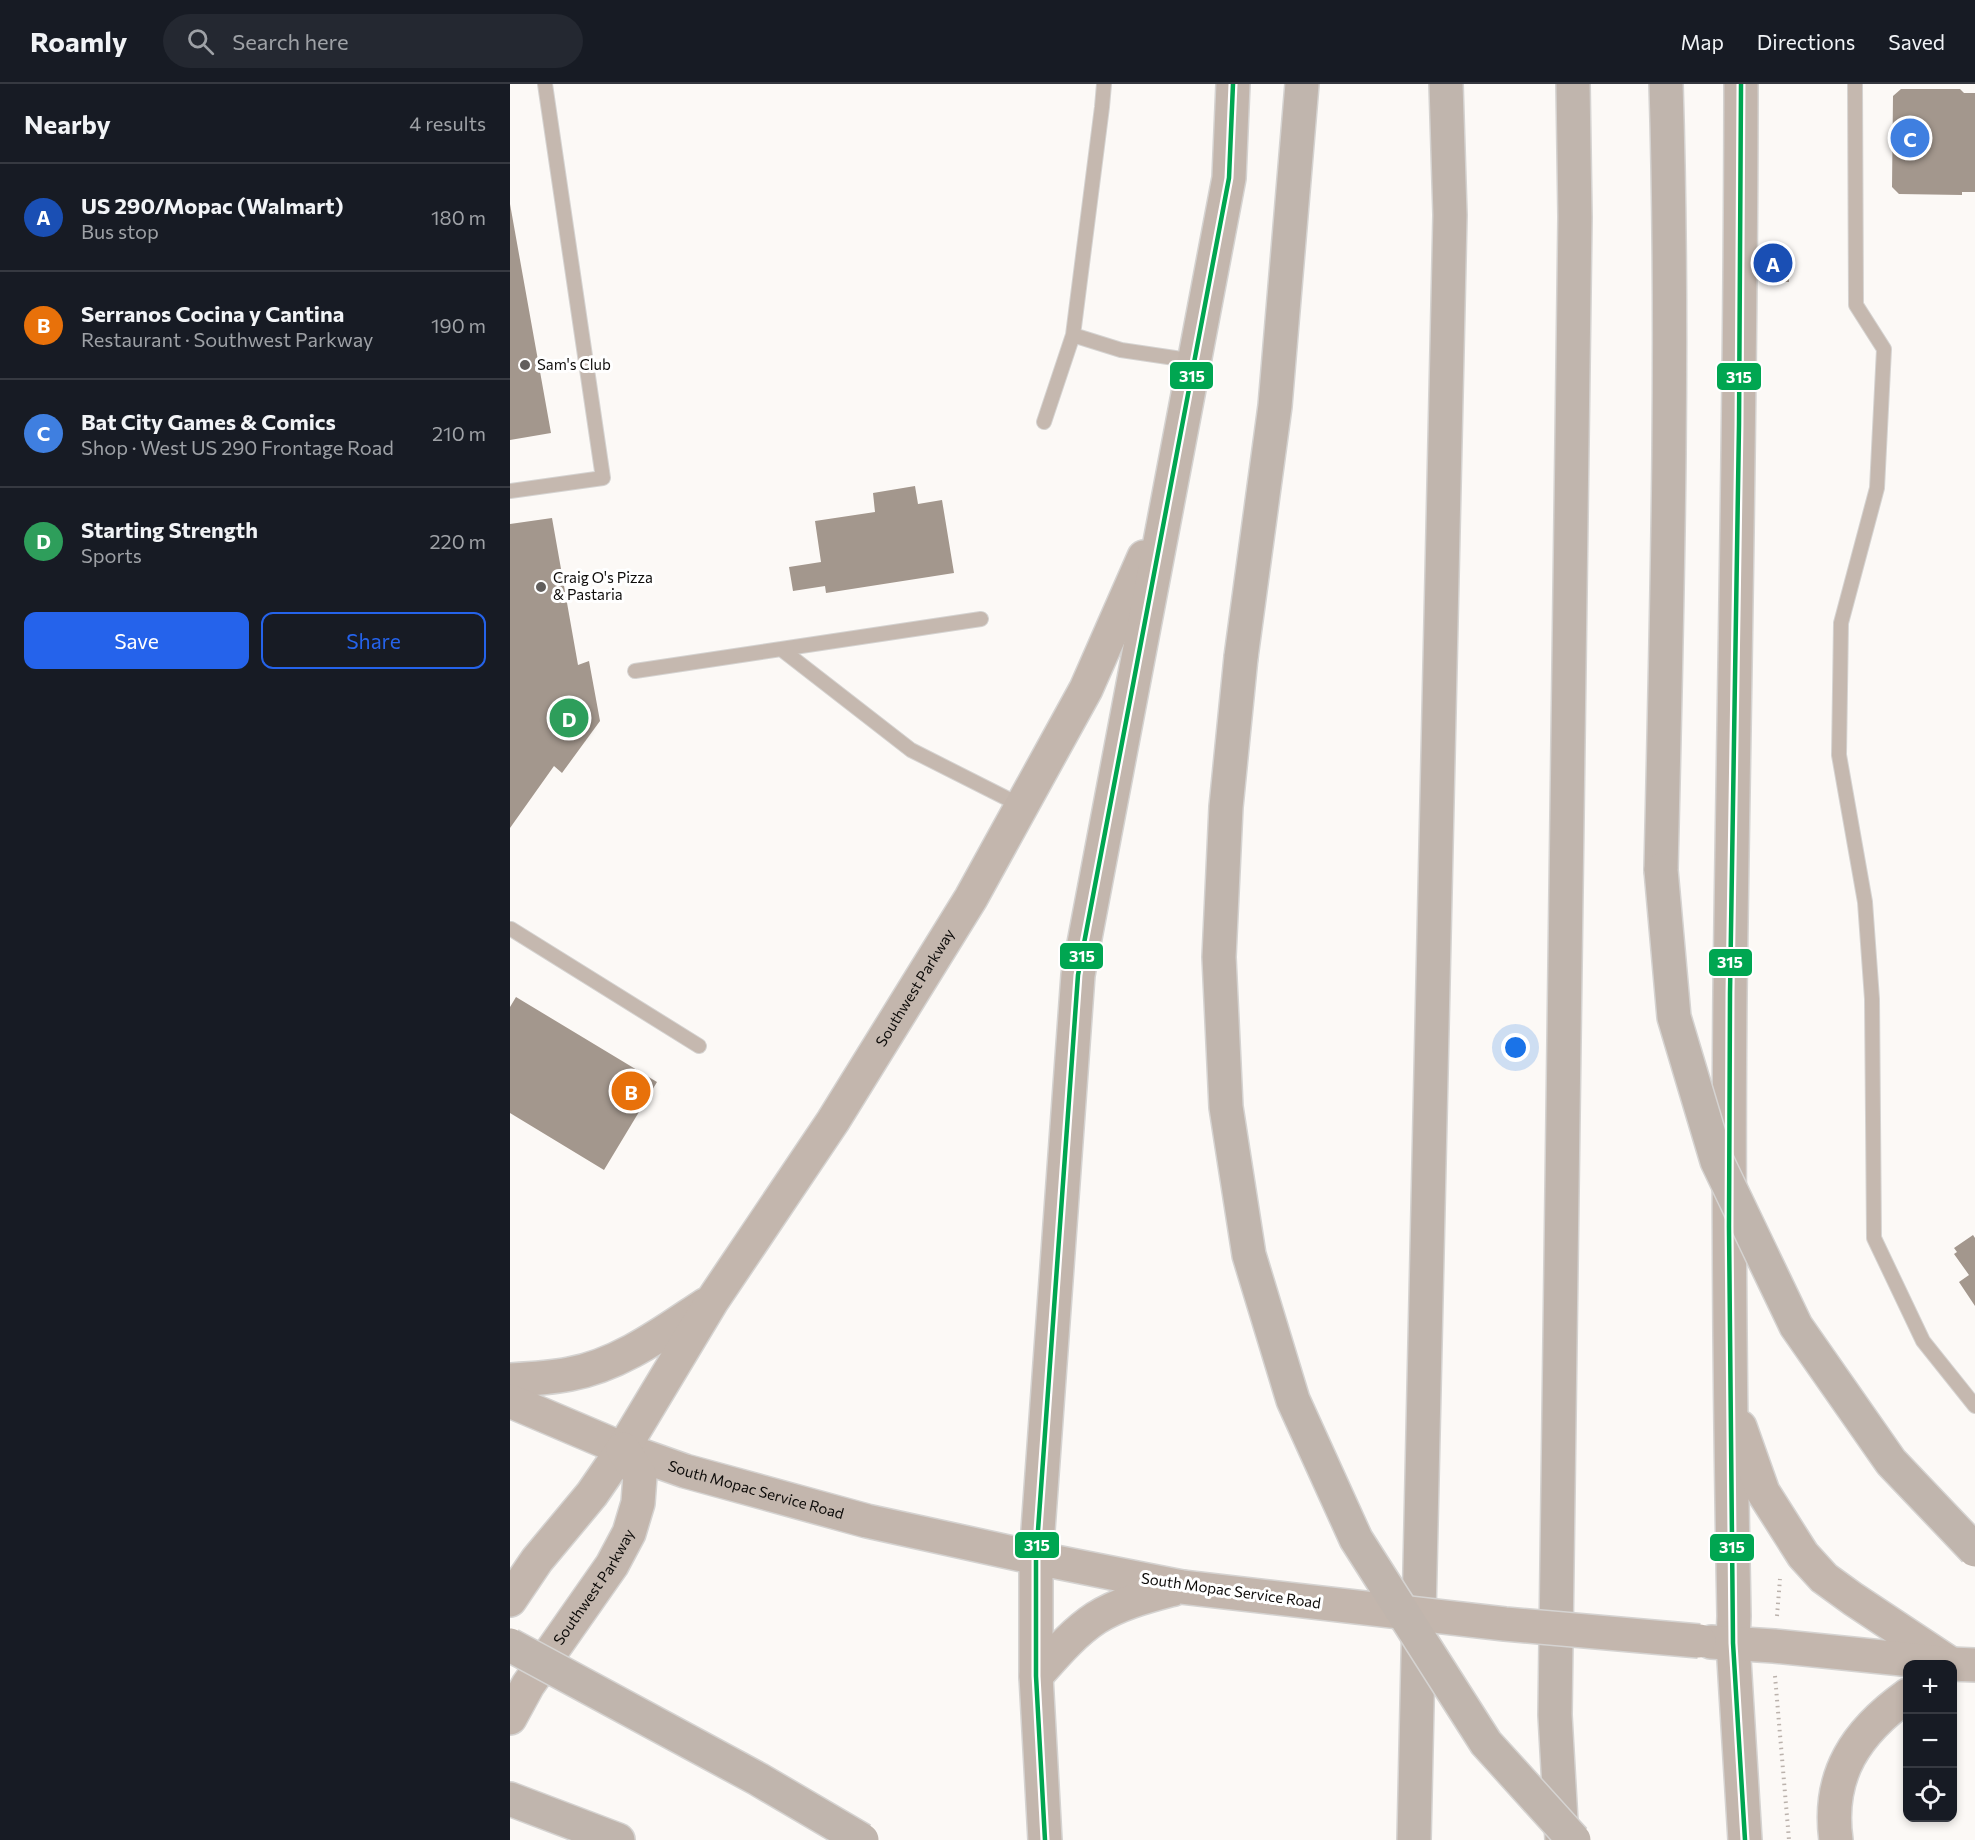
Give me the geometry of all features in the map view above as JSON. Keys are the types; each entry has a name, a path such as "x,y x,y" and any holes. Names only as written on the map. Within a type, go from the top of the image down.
{"highway":[{"path":"1302,84 1275,406 1241,657 1226,807 1219,957 1226,1107 1249,1254 1293,1400 1356,1539 1486,1743 1574,1840"},
{"path":"1414,1840 1450,215 1446,84"},
{"path":"1562,1840 1555,1715 1575,217 1573,84"},
{"path":"1666,84 1669,280 1668,520 1660,870 1674,1017 1717,1161 1796,1326 1891,1462 1975,1550"},
{"path":"510,1645 758,1779 862,1840"},
{"path":"510,1799 618,1840"}],"main road":[{"path":"1045,1840 1036,1676 1036,1558 1078,975 1229,178 1233,84"},
{"path":"1741,84 1741,248 1730,996 1730,1397 1733,1643 1745,1840"},
{"name":"Southwest Parkway","path":"510,1600 537,1560 592,1494 623,1449 712,1301 833,1121 971,898 1086,688 1168,504"},
{"path":"510,1380 572,1374 617,1358 653,1339 712,1301"},
{"path":"1730,1397 1763,1492 1803,1555 1824,1578 1945,1660"},
{"name":"South Mopac Service Road","path":"510,1401 623,1449 685,1471 867,1521 1182,1587 1493,1623 1909,1660"},
{"path":"623,1449 640,1476"},
{"path":"592,1494 640,1476 685,1471"},
{"name":"Southwest Parkway","path":"510,1718 528,1685 612,1565 628,1533 638,1503 640,1476"},
{"path":"1036,1676 1068,1641 1096,1618 1134,1600 1182,1587"},
{"name":"South Mopac Service Road","path":"1957,1664 1975,1665"},
{"path":"1836,1840 1833,1818 1840,1776 1857,1741 1886,1710 1903,1698"}],"lane":[{"path":"510,491 603,478 545,84"},
{"path":"1044,422 1073,335 1104,84"},
{"path":"1855,84 1856,305 1884,349 1877,488 1841,622 1839,755 1865,902 1869,956 1872,999 1874,1238 1923,1341 1975,1406"},
{"path":"1073,335 1121,350 1195,361"},
{"path":"635,670 981,619"},
{"path":"781,649 911,750 1022,806"},
{"path":"511,929 699,1046"}],"path":[{"path":"1777,1623 1780,1570"},
{"path":"1774,1673 1789,1840"}],"building":[{"path":"1901,89 1960,89 1964,93 1975,93 1975,192 1962,192 1962,195 1899,194 1892,187 1893,96"},
{"name":"Sam's Club","path":"510,204 551,433 510,440"},
{"path":"1782,264 1789,264 1789,282 1782,282"},
{"path":"915,486 918,504 942,500 954,573 826,593 825,586 793,591 789,567 821,562 815,521 875,512 873,493"},
{"path":"552,518 578,665 589,661 600,721 562,773 554,766 510,828 510,524"},
{"path":"516,997 657,1082 604,1170 510,1113 510,1007"},
{"path":"1973,1235 1975,1238 1975,1306 1959,1282 1969,1275 1954,1254 1957,1252 1954,1248"}],"transit line":[{"name":"315","path":"1045,1840 1036,1676 1036,1558 1078,975 1229,178 1233,84"},
{"name":"315","path":"1741,84 1729,1227 1733,1643 1745,1840"}],"place":[{"name":"Bat City Games & Comics","path":"1910,138"},
{"name":"US 290/Mopac (Walmart)","path":"1773,263"},
{"name":"Sam's Club","path":"525,365"},
{"name":"Craig O's Pizza & Pastaria","path":"541,587"},
{"name":"Starting Strength","path":"569,718"},
{"name":"Serranos Cocina y Cantina","path":"631,1091"}]}
